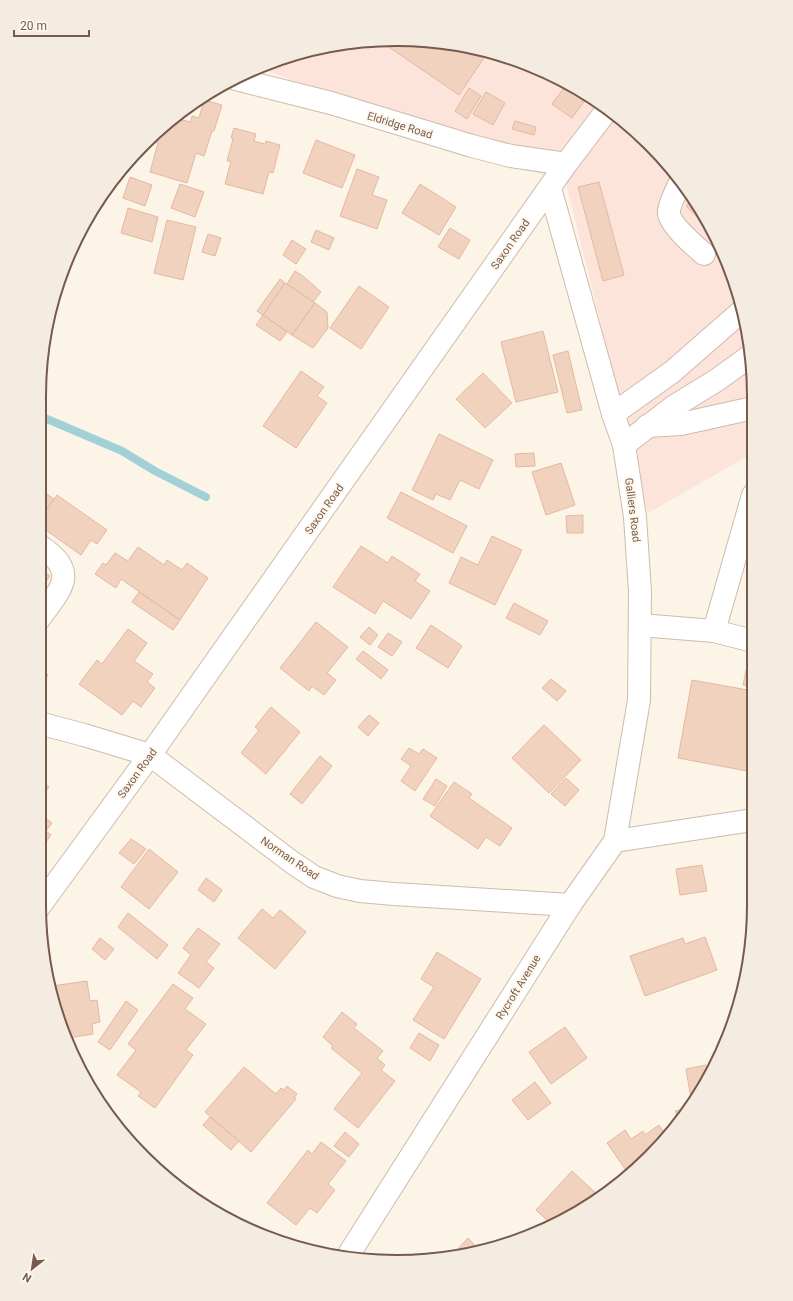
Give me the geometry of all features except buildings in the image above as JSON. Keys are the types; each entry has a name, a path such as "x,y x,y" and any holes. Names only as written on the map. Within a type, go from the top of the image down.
{"street":[{"name":"Eldridge Road","path":"243,81 331,104 472,146 511,156 566,164"},
{"name":"Saxon Road","path":"46,897 150,755 566,164 604,114"},
{"path":"678,187 672,200 669,214 673,224 704,254"},
{"name":"Galliers Road","path":"550,188 613,414 624,445 635,516 640,592 639,700 615,841"},
{"path":"613,414 672,372 737,315"},
{"path":"624,445 647,426 745,360"},
{"path":"647,426 681,424 747,409"},
{"path":"714,631 747,517"},
{"path":"46,550 50,553 63,571 64,578 62,587 46,610"},
{"path":"640,625 714,631 747,639"},
{"name":"Norman Road","path":"46,725 84,734 150,755 314,878 337,886 360,891 394,894 570,905"},
{"path":"615,841 747,821"},
{"name":"Rycroft Avenue","path":"350,1252 570,905 615,841"}],"shaded area":[{"path":"396,46 442,49 487,58 531,73 572,93 610,118 628,133 660,165 688,202 711,241 735,306 744,351 746,374 747,456 648,513 566,184 267,71 306,58 328,53 374,47"}],"waterway":[{"path":"46,419 122,451 155,471 206,497"}]}
